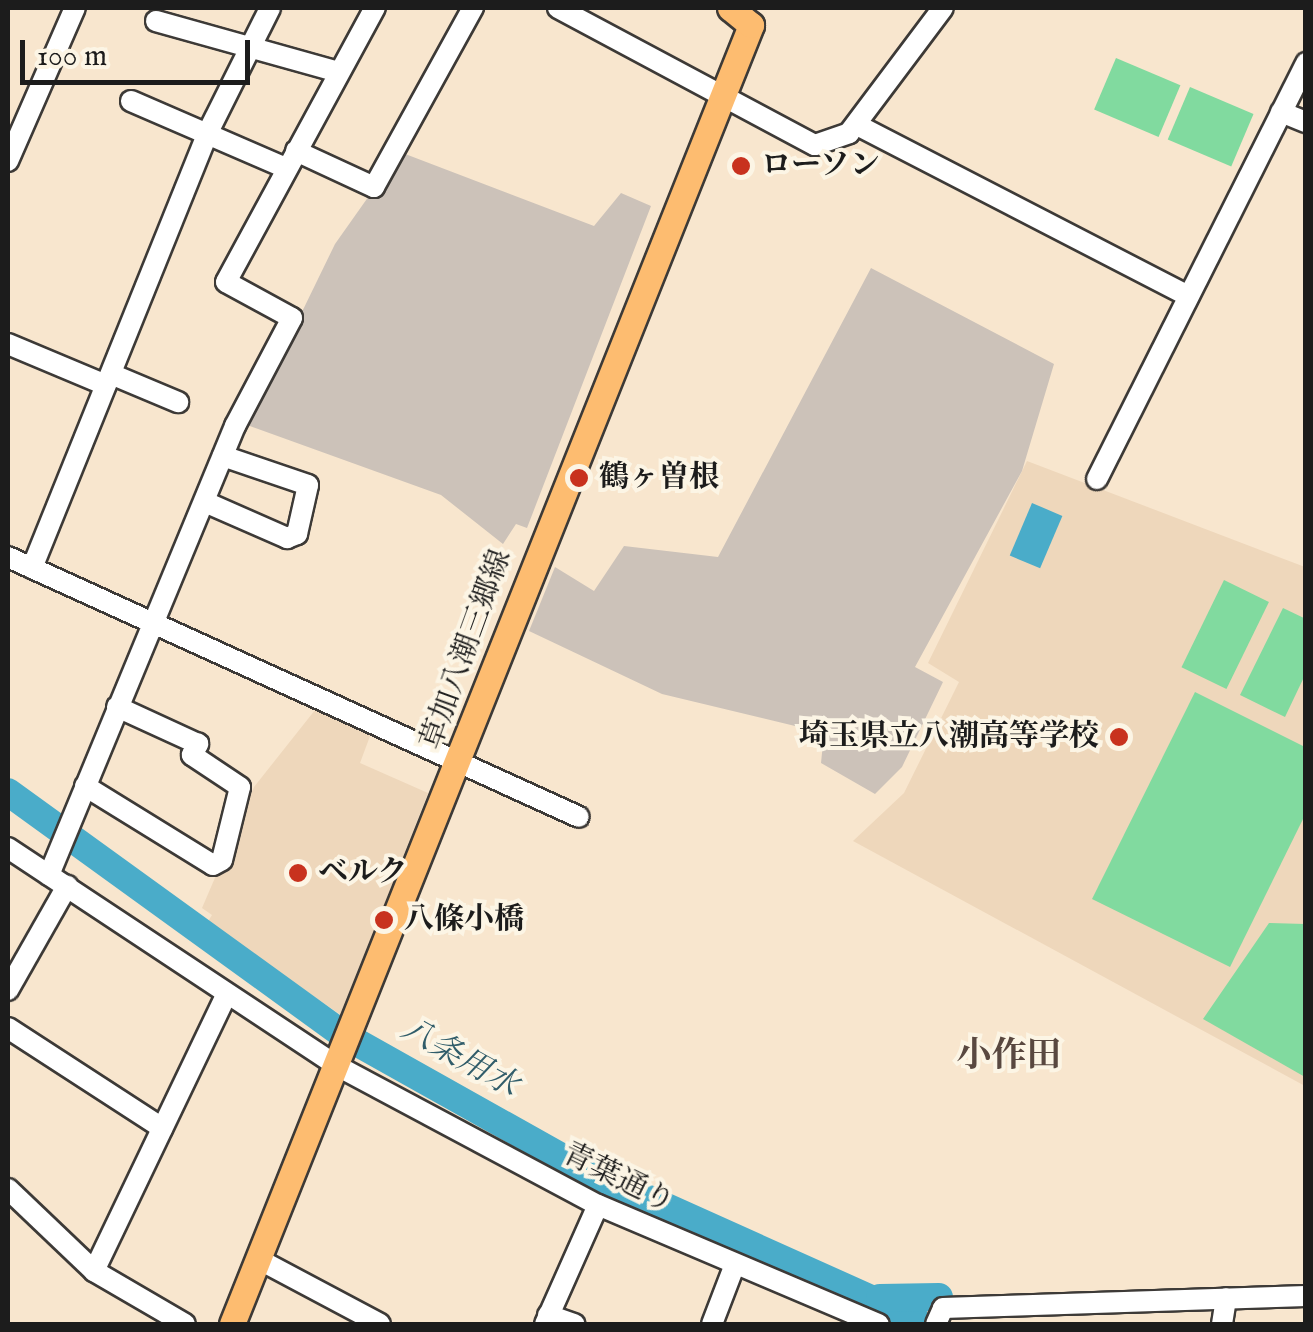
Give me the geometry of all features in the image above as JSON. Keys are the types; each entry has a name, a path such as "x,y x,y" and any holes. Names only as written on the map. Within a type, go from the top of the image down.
{"main road":[{"name":"草加八潮三郷線","path":"232,1324 341,1068 717,94 755,16 730,8"}],"street":[{"path":"8,162 75,8"},
{"path":"32,568 206,134 270,8"},
{"path":"8,990 58,880 85,786 117,706 223,456 292,318 226,282 375,8"},
{"path":"130,101 206,134 374,187 473,8"},
{"path":"558,8 815,145 857,125 943,8"},
{"path":"156,21 340,72"},
{"path":"1097,478 1306,64"},
{"path":"1281,112 1306,122"},
{"path":"857,125 1189,296"},
{"path":"8,344 178,402"},
{"path":"205,502 287,538 297,534 308,485 223,456"},
{"path":"8,557 462,760 579,817"},
{"path":"85,786 212,865 222,860 240,787 192,755 198,744 117,706"},
{"name":"青葉通り","path":"8,848 341,1068 598,1205 735,1264 829,1315 879,1324"},
{"path":"94,1270 227,994"},
{"path":"8,1028 162,1128"},
{"path":"8,1189 94,1270 185,1324"},
{"path":"574,1324 546,1320 598,1205"},
{"path":"258,1260 380,1324"},
{"path":"712,1324 735,1264"},
{"path":"936,1324 943,1308 1306,1296"},
{"path":"1222,1324 1226,1298"}],"shaded area":[{"path":"400,152 594,226 621,193 651,206 527,528 516,524 503,544 441,495 247,425 335,244"},
{"path":"871,268 1054,364 1022,471 915,667 943,682 902,767 875,794 821,763 824,733 662,694 529,631 555,567 594,591 624,546 718,557"},
{"name":"埼玉県立八潮高等学校","path":"1027,461 1305,567 1305,1086 853,841 904,793 959,682 928,663"},
{"path":"319,705 373,728 360,763 428,793 341,1015 207,923 212,915 202,908 254,787"}],"green space":[{"path":"1116,58 1180,85 1159,137 1094,110"},
{"path":"1190,87 1254,114 1231,166 1168,139"},
{"path":"1224,580 1269,602 1226,689 1181,667"},
{"path":"1283,608 1306,619 1305,675 1285,717 1240,695"},
{"path":"1195,692 1305,747 1305,815 1230,967 1092,899"},
{"path":"1269,923 1305,924 1305,1077 1203,1019"}],"water":[{"path":"1032,503 1062,516 1040,568 1010,555"}],"waterway":[{"name":"八条用水","path":"8,792 342,1034 584,1170 915,1319"},
{"path":"880,1298 939,1297"}],"place":[{"name":"ローソン","path":"741,166"},
{"name":"鶴ヶ曽根","path":"579,478"},
{"name":"埼玉県立八潮高等学校","path":"1119,737"},
{"name":"ベルク","path":"298,873"},
{"name":"八條小橋","path":"384,920"}],"district":[{"name":"小作田","path":"1009,1057"}]}
